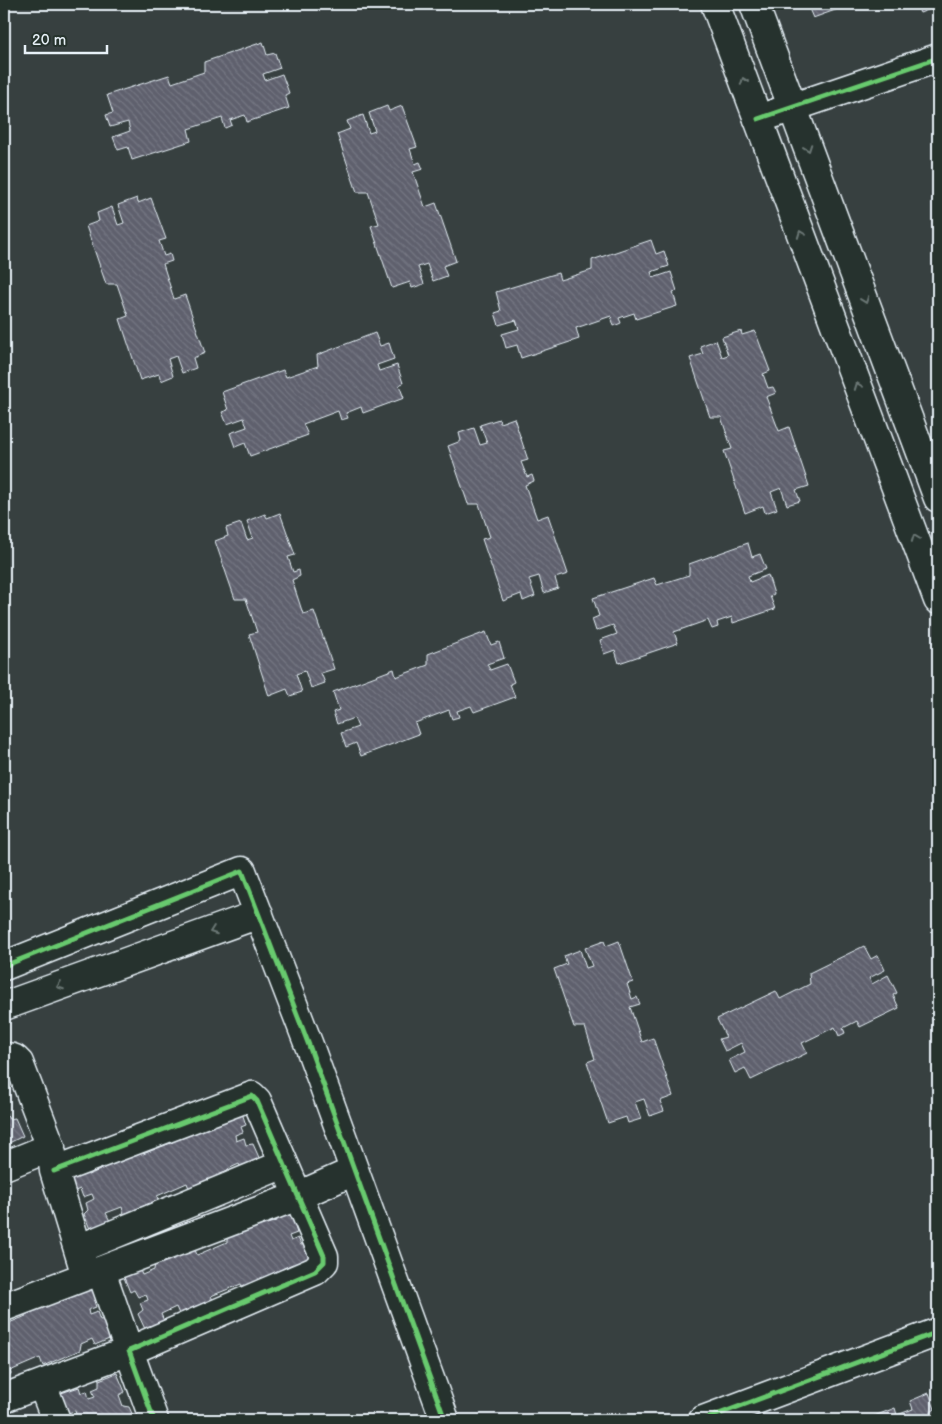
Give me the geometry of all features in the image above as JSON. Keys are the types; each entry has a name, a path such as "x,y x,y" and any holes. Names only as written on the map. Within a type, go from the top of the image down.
{"street":[{"path":"715,4 938,600"},
{"path":"754,4 938,498"},
{"path":"758,119 938,58"},
{"path":"4,966 242,871 310,1048 445,1420"},
{"path":"4,1006 259,914"},
{"path":"4,1058 9,1056 19,1063 52,1159 78,1249 94,1273 129,1351 154,1420"},
{"path":"4,1166 52,1159 252,1096 257,1101 324,1256 324,1262 315,1271 129,1351 4,1398"},
{"path":"78,1249 284,1164"},
{"path":"4,1307 298,1196 354,1171"},
{"path":"704,1420 938,1332"},
{"path":"42,1384 56,1420"}],"building":[{"path":"807,4 852,4 813,18"},
{"path":"916,4 938,4 938,6 920,13"},
{"path":"263,42 267,55 275,53 280,68 263,74 265,80 282,74 289,93 285,95 289,108 247,122 245,115 230,120 232,125 225,128 222,118 188,129 191,141 132,160 128,147 118,150 113,137 130,131 128,122 110,127 106,115 113,113 107,95 169,75 172,83 204,72 204,62"},
{"path":"387,106 389,111 402,106 417,147 410,149 415,164 420,162 423,169 413,172 425,207 436,203 456,261 443,266 447,276 433,281 427,264 418,267 424,284 412,288 410,282 392,288 371,226 379,224 368,192 357,192 337,134 350,129 347,121 363,115 369,133 375,131 369,113"},
{"path":"137,198 138,203 151,198 166,239 159,241 164,256 170,254 172,261 163,264 174,299 185,295 205,353 193,358 196,368 182,373 176,356 168,359 173,376 161,381 159,374 140,380 120,319 128,316 117,284 106,284 86,226 99,221 97,213 112,207 118,225 124,223 118,205"},
{"path":"651,240 656,254 664,251 669,266 651,272 653,278 671,272 677,291 673,292 677,306 636,319 634,313 619,318 621,323 614,326 611,316 576,328 579,339 521,358 517,345 506,348 502,334 519,329 516,320 499,325 495,313 501,311 496,292 558,273 560,280 592,270 592,260"},
{"path":"741,331 742,335 755,331 770,371 763,374 768,388 773,387 776,393 766,397 779,431 789,427 809,486 796,490 800,501 787,505 781,488 771,492 777,509 765,513 763,506 745,513 724,451 732,449 721,417 710,417 690,358 703,354 700,346 716,340 722,357 728,355 722,337"},
{"path":"375,333 380,346 389,343 394,359 377,365 379,371 397,365 403,383 399,385 404,398 363,413 361,407 346,413 348,418 341,420 338,411 303,424 308,435 250,456 245,443 235,447 230,433 247,427 244,418 227,424 222,412 228,410 222,392 283,370 286,377 318,366 317,355"},
{"path":"514,418 528,460 521,462 527,477 532,475 534,481 525,485 537,519 548,515 568,574 555,578 558,588 544,593 539,576 529,579 535,596 523,601 521,594 503,601 482,539 490,537 479,504 468,504 448,446 461,441 459,433 474,428 480,445 487,443 480,425 499,419 500,423"},
{"path":"280,513 295,555 288,557 293,572 299,570 300,576 292,580 303,614 314,611 334,669 321,673 325,683 311,688 305,671 296,674 302,692 290,696 287,689 269,696 249,634 257,632 246,599 235,599 215,541 228,536 226,528 241,523 247,540 253,538 247,521 265,514 267,518"},
{"path":"748,543 752,557 760,554 766,569 748,576 750,582 768,575 774,594 770,596 775,609 733,623 732,617 717,622 718,627 712,629 708,620 674,632 678,643 619,663 615,650 604,654 600,640 617,634 613,625 596,631 592,619 599,616 593,598 654,578 657,585 689,575 689,564"},
{"path":"486,632 491,645 499,642 504,658 487,664 490,670 507,664 514,682 510,684 515,697 474,712 471,706 457,711 459,717 452,719 449,710 415,723 419,734 361,756 356,743 346,747 341,733 358,727 354,718 337,724 333,712 339,710 333,692 394,669 396,677 428,665 428,654"},
{"path":"604,941 606,946 619,941 633,982 627,984 632,999 637,997 640,1004 630,1007 642,1042 653,1038 673,1096 660,1101 664,1111 650,1116 644,1099 635,1102 641,1119 628,1123 626,1117 608,1123 587,1062 595,1059 585,1027 574,1027 554,969 567,964 564,956 580,950 586,968 592,966 585,948"},
{"path":"864,946 871,959 878,955 885,970 869,978 872,984 888,975 897,993 893,995 899,1008 860,1027 857,1021 843,1028 845,1033 839,1036 835,1027 802,1043 807,1053 751,1080 745,1068 735,1073 729,1060 745,1052 741,1043 725,1051 719,1039 726,1037 717,1019 776,991 780,999 810,984 809,973"},
{"path":"240,1107 246,1125 241,1127 243,1132 235,1135 236,1141 244,1138 246,1145 253,1144 261,1162 242,1170 239,1164 228,1169 227,1176 190,1191 187,1183 157,1196 158,1200 124,1214 122,1207 106,1213 110,1221 90,1229 84,1214 88,1210 86,1203 94,1199 92,1194 83,1197 80,1189 75,1191 68,1175 85,1168 88,1175 100,1170 101,1163 140,1147 143,1154 173,1142 172,1135"},
{"path":"4,1113 9,1119 15,1118 23,1136 5,1145"},
{"path":"294,1207 301,1225 295,1227 297,1233 289,1236 291,1241 298,1238 301,1245 307,1244 315,1262 296,1270 293,1264 282,1269 282,1276 244,1291 241,1284 211,1296 213,1300 179,1314 176,1307 161,1314 164,1321 145,1329 138,1314 143,1310 140,1303 148,1300 146,1294 138,1297 134,1290 130,1292 123,1275 139,1268 142,1275 154,1270 155,1263 194,1247 197,1255 227,1242 227,1235 260,1221 263,1225 277,1221 274,1214"},
{"path":"93,1282 99,1299 94,1301 96,1307 88,1310 89,1315 97,1312 100,1320 106,1319 114,1337 95,1345 92,1339 81,1344 80,1350 43,1366 40,1358 10,1371 11,1374 4,1377 4,1325 26,1316 25,1310 59,1296 62,1300 75,1295 73,1289"},
{"path":"117,1373 125,1392 119,1395 123,1406 129,1407 135,1420 78,1420 75,1411 68,1413 61,1393 79,1387 81,1393 87,1391 89,1399 95,1397 92,1390 99,1387 99,1380"},
{"path":"929,1393 935,1409 931,1412 932,1420 864,1420 895,1408 897,1415 913,1409 910,1401"}],"cycle path":[{"path":"758,119 938,58"},
{"path":"4,966 242,871 310,1048 445,1420"},
{"path":"54,1171 252,1096 257,1101 324,1256 324,1262 315,1271 129,1351 154,1420"},
{"path":"703,1420 938,1332"}]}
